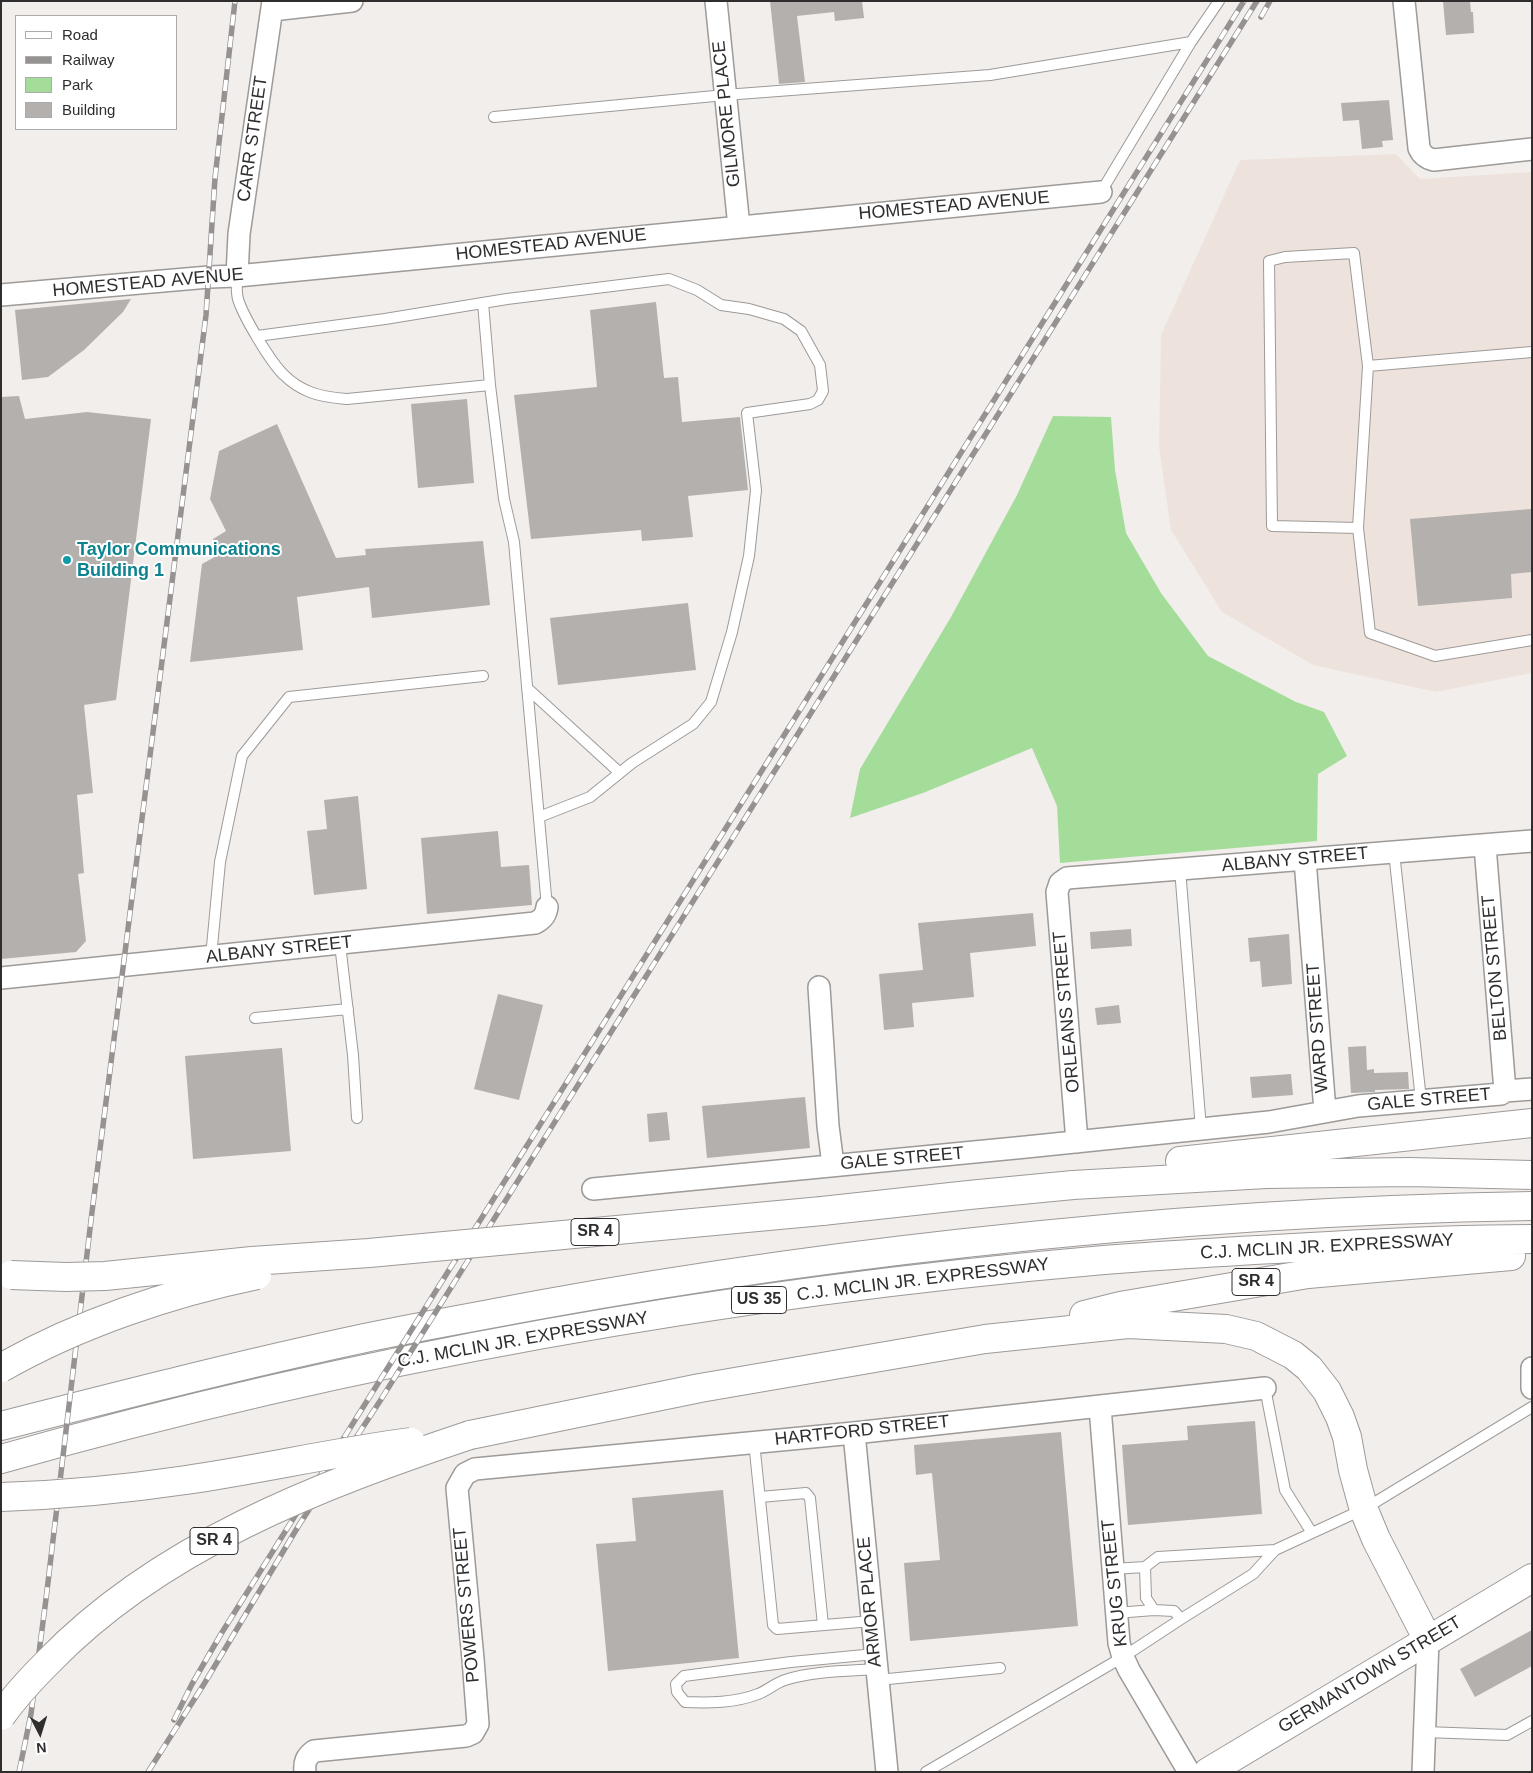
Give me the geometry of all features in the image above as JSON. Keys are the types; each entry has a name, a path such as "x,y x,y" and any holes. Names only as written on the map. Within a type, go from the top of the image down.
{"main road":[{"path":"1073,1185 1173,1162 1532,1123"},
{"name":"SR 4","path":"1,1368 64,1336 121,1314 175,1297 237,1279 369,1253 822,1211 1073,1185 1266,1174 1409,1172 1532,1175"},
{"name":"C.J. MCLIN JR. EXPRESSWAY","path":"1,1426 226,1369 369,1337 588,1295 709,1276 858,1255 1075,1231 1285,1215 1456,1207 1532,1206"},
{"name":"C.J. MCLIN JR. EXPRESSWAY","path":"1,1459 140,1422 278,1389 476,1346 768,1298 903,1280 1194,1253 1418,1241 1532,1239"},
{"path":"6,1274 66,1277 105,1276 252,1261 369,1253"},
{"name":"SR 4","path":"1,1716 30,1680 68,1641 109,1607 156,1574 245,1524 317,1490 389,1462 470,1434 700,1388 985,1339 1120,1306 1308,1274 1532,1254"},
{"path":"985,1339 1128,1324 1226,1329 1256,1336 1275,1344 1293,1355 1309,1368 1327,1391 1340,1417 1348,1437 1353,1470 1364,1509 1376,1539 1428,1640"},
{"path":"1,1497 187,1480 353,1450 470,1434"},
{"name":"GERMANTOWN STREET","path":"1208,1772 1532,1578"}],"street":[{"path":"272,6 352,1"},
{"name":"GILMORE PLACE","path":"716,1 739,227"},
{"path":"1404,1 1421,153 1434,160 1532,149"},
{"name":"CARR STREET","path":"236,276 239,234 272,6"},
{"name":"HOMESTEAD AVENUE","path":"1,295 236,276 1101,192"},
{"name":"ALBANY STREET","path":"1060,883 1067,878 1532,841"},
{"name":"BELTON STREET","path":"1485,846 1505,1091"},
{"name":"WARD STREET","path":"1206,1129 1269,1122 1325,1111 1305,860"},
{"name":"ORLEANS STREET","path":"1060,883 1057,892 1077,1142"},
{"name":"ALBANY STREET","path":"1,978 535,924 546,914 547,906"},
{"path":"819,987 828,1126 833,1166"},
{"name":"GALE STREET","path":"1325,1111 1421,1100 1501,1094 1505,1091 1532,1089"},
{"name":"GALE STREET","path":"593,1189 1206,1129"},
{"path":"1532,1368 1532,1388"},
{"name":"HARTFORD STREET","path":"461,1478 475,1469 1100,1407 1265,1388"},
{"name":"KRUG STREET","path":"1100,1407 1119,1643 1123,1657 1189,1772"},
{"name":"ARMOR PLACE","path":"854,1432 886,1772"},
{"name":"POWERS STREET","path":"306,1764 314,1751 466,1736 473,1732 478,1724 456,1488 461,1478"},
{"path":"1423,1772 1428,1640"}],"lane":[{"path":"1101,192 1191,42 1220,1"},
{"path":"494,117 726,95 990,75 1191,42"},
{"path":"1358,528 1272,526 1269,261 1285,256 1354,253 1368,366 1358,528 1370,633 1435,656 1532,640"},
{"path":"236,276 237,298 244,314 275,365 296,385 310,392 325,397 348,399 490,385"},
{"path":"257,336 385,319 586,288 669,279 697,290 721,305 749,309 784,318 801,332 820,365 823,392 818,400 810,404 746,413 756,490 749,556 732,632 711,702 694,724 632,763 590,797 539,816"},
{"path":"483,303 490,385 504,499 514,542 547,906"},
{"path":"1368,366 1532,352"},
{"path":"211,957 220,862 242,756 289,697 482,676"},
{"path":"527,688 620,773"},
{"path":"1394,852 1421,1100"},
{"path":"1180,869 1206,1129"},
{"path":"340,944 353,1055 357,1118"},
{"path":"255,1018 348,1009"},
{"path":"1265,1388 1284,1490 1312,1533"},
{"path":"1112,1569 1145,1566 1158,1557 1275,1550 1364,1509 1532,1407"},
{"path":"754,1442 774,1625 777,1629 872,1621"},
{"path":"760,1497 806,1493 810,1498 823,1625"},
{"path":"926,1772 1123,1657 1253,1574 1275,1550"},
{"path":"1145,1566 1146,1598 1154,1610"},
{"path":"1116,1613 1154,1610 1174,1611 1181,1619"},
{"path":"877,1668 829,1672 785,1680 760,1694 748,1698 709,1703 685,1702 677,1692 676,1684 684,1676 791,1662 877,1668 1000,1668"},
{"path":"1425,1732 1507,1735 1532,1721"}],"shaded area":[{"path":"1396,154 1420,179 1532,172 1532,673 1436,692 1313,665 1222,612 1171,530 1159,447 1161,335 1240,160"}],"green space":[{"path":"1053,416 1111,417 1115,470 1126,533 1161,593 1208,656 1296,702 1324,712 1347,756 1318,774 1317,841 1060,863 1057,806 1032,748 923,793 850,818 860,769 951,617 1017,495"}],"building":[{"path":"770,1 862,1 864,18 835,21 834,12 797,16 805,82 779,84"},
{"path":"1443,1 1470,1 1471,12 1473,12 1474,33 1446,35"},
{"path":"1389,100 1393,140 1382,141 1383,147 1362,149 1359,120 1343,121 1341,103"},
{"path":"131,299 123,312 84,350 48,377 22,380 15,310"},
{"path":"656,302 664,378 678,377 682,422 740,417 748,490 688,496 693,537 642,541 641,530 531,539 514,395 597,387 590,310"},
{"name":"Taylor Communications Building 1","path":"19,396 25,419 87,412 151,419 116,700 84,705 93,793 77,795 84,873 78,874 86,941 76,952 1,959 1,397"},
{"path":"467,399 474,483 418,488 411,404"},
{"path":"277,424 336,558 366,555 365,549 483,541 490,605 372,618 369,587 297,597 303,650 190,662 202,564 220,554 213,539 226,531 210,499 219,451"},
{"path":"1531,509 1532,572 1511,574 1512,598 1418,606 1410,519"},
{"path":"688,603 696,670 558,685 550,618"},
{"path":"358,796 367,889 314,895 307,831 327,829 324,800"},
{"path":"498,831 501,867 529,865 532,905 427,914 421,838"},
{"path":"1033,913 1036,946 970,953 974,997 912,1003 914,1027 884,1030 879,974 923,970 918,923"},
{"path":"1131,929 1132,946 1091,949 1090,932"},
{"path":"1289,934 1292,984 1262,987 1260,961 1250,962 1248,938"},
{"path":"498,994 543,1005 519,1100 474,1089"},
{"path":"1119,1005 1121,1023 1097,1025 1095,1008"},
{"path":"1366,1046 1367,1070 1374,1069 1374,1073 1408,1072 1409,1089 1351,1093 1348,1047"},
{"path":"282,1048 291,1151 193,1159 185,1056"},
{"path":"1291,1074 1293,1095 1252,1098 1250,1077"},
{"path":"805,1097 810,1148 707,1158 702,1106"},
{"path":"667,1112 670,1140 649,1142 647,1114"},
{"path":"1255,1421 1262,1514 1128,1525 1122,1445 1188,1440 1187,1426"},
{"path":"1061,1432 1078,1626 910,1641 904,1563 940,1560 932,1473 916,1475 914,1445"},
{"path":"723,1490 739,1658 608,1671 596,1544 636,1541 632,1498"},
{"path":"1532,1630 1532,1666 1475,1697 1460,1669"}],"railway":[{"path":"19,1772 31,1714 46,1599 92,1212 206,315 215,178 235,1"},
{"path":"174,1720 221,1634 1244,1"},
{"path":"148,1772 204,1684 299,1525 380,1401 1257,1"},
{"path":"1261,17 1270,1"}],"place":[{"name":"Taylor Communications Building 1","path":"67,560"}]}
